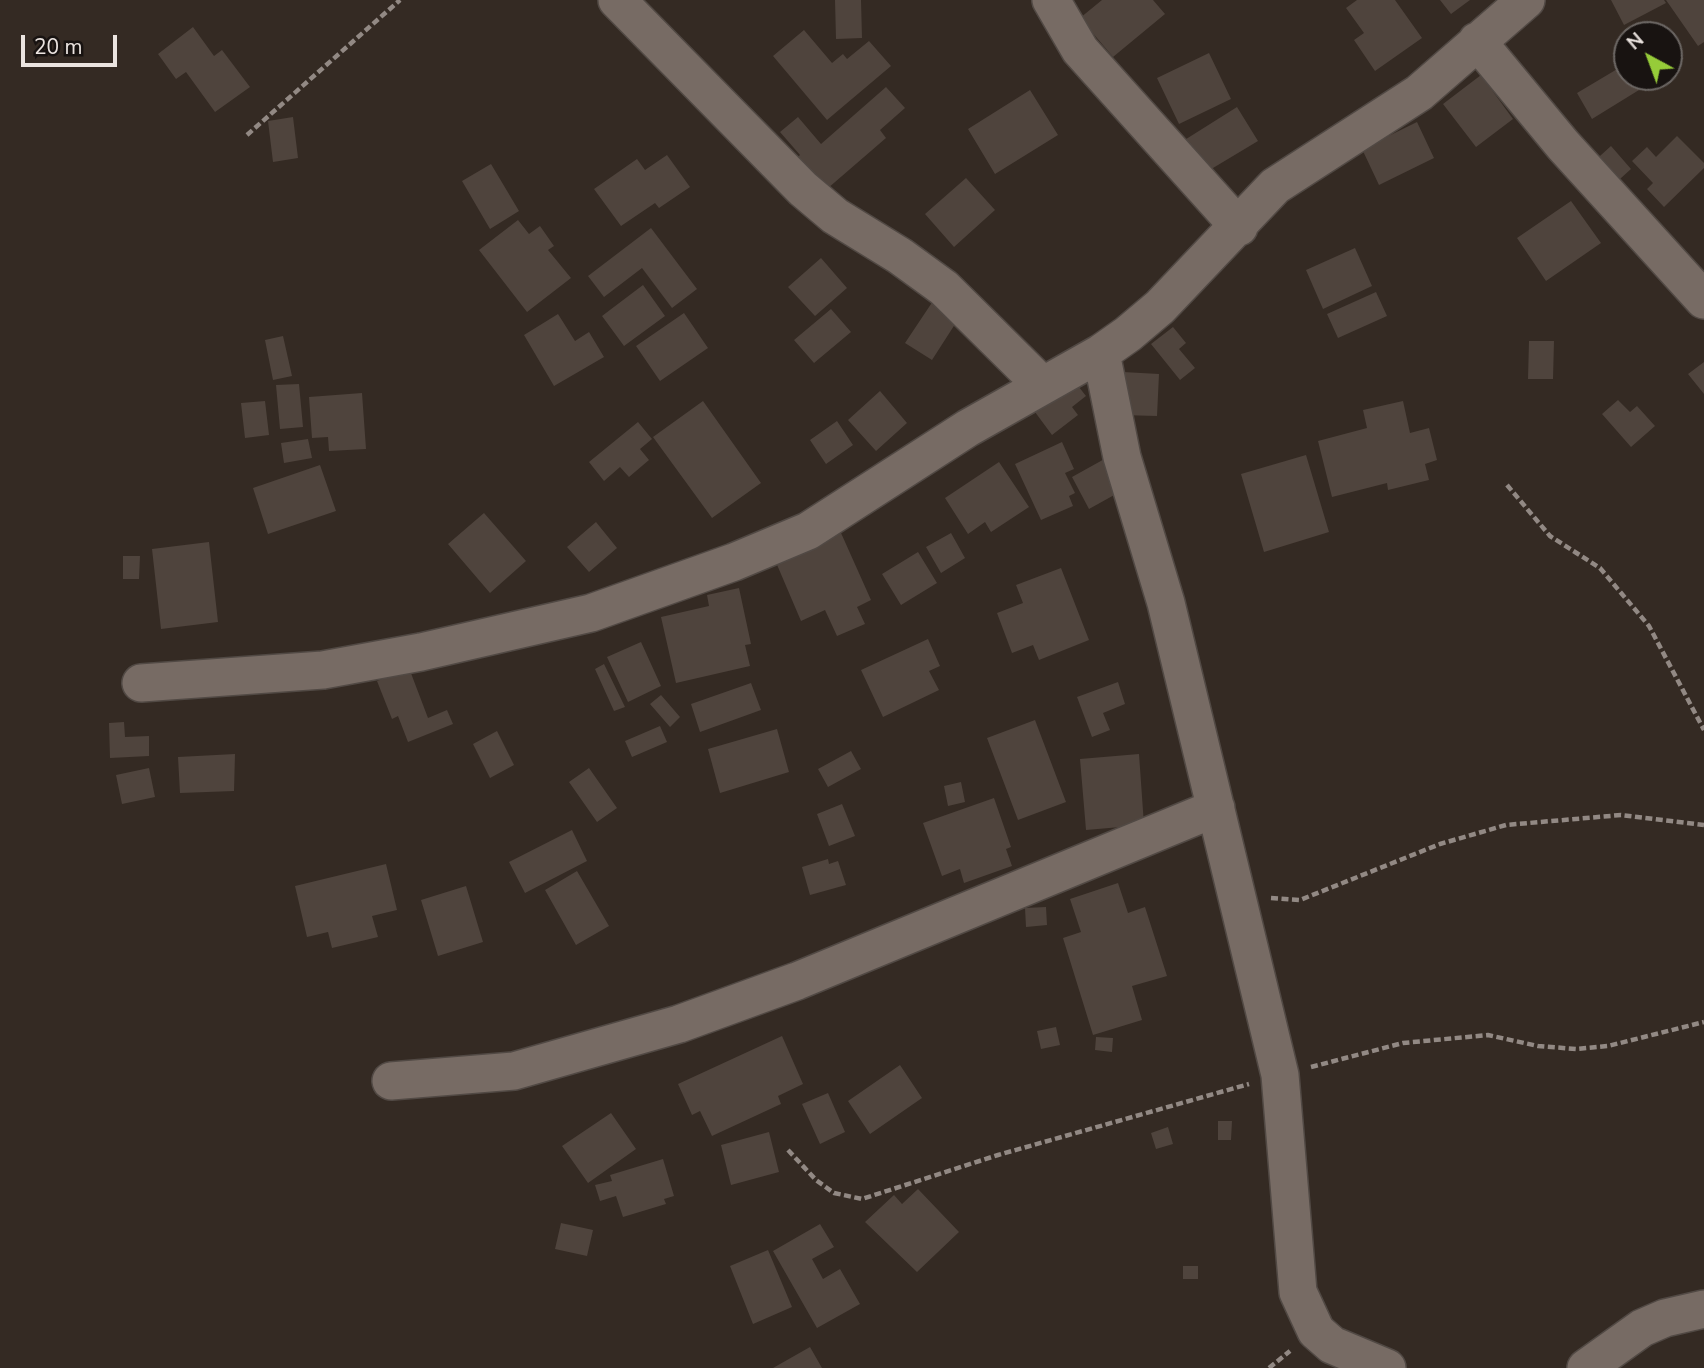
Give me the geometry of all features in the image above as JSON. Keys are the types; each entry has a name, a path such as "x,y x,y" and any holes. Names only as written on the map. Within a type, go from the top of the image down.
{"street":[{"path":"617,0 803,190 835,216 900,256 944,288 1042,385"},
{"path":"1051,0 1080,50 1239,226"},
{"path":"141,683 323,670 421,652 591,613 734,562 808,531 1042,385 1101,353 1160,307 1275,186 1419,93 1526,0"},
{"path":"1477,41 1563,145 1704,300"},
{"path":"1101,353 1122,457 1166,603 1237,888 1280,1075 1298,1292 1316,1331 1332,1345 1387,1368"},
{"path":"391,1081 514,1071 679,1024 809,976 1216,808"},
{"path":"1586,1368 1642,1328 1665,1318 1704,1310"}],"path":[{"path":"247,135 400,0"},
{"path":"1507,485 1550,537 1600,568 1649,626 1704,730"},
{"path":"1237,888 1267,898 1300,900 1440,844 1506,825 1621,815 1704,825"},
{"path":"788,1150 816,1180 834,1193 862,1199 998,1154 1403,1043 1488,1035 1538,1046 1576,1049 1608,1046 1704,1022"}],"building":[{"path":"835,0 861,0 862,38 836,39"},
{"path":"1102,0 1153,0 1165,14 1113,57 1080,18"},
{"path":"1357,0 1395,0 1422,38 1375,71 1354,40 1364,33 1346,8"},
{"path":"1440,0 1470,0 1451,14"},
{"path":"1611,0 1664,0 1666,3 1632,21 1622,21"},
{"path":"1666,0 1704,0 1704,42 1698,46"},
{"path":"193,27 214,56 222,50 250,87 215,112 186,72 176,79 158,54"},
{"path":"804,30 832,63 843,54 847,59 869,41 891,66 827,120 773,56"},
{"path":"1209,53 1231,99 1179,124 1157,78"},
{"path":"1613,72 1613,91 1637,91 1592,119 1577,93"},
{"path":"1481,75 1513,119 1476,147 1443,104"},
{"path":"886,87 905,108 880,130 886,138 820,195 792,162 800,155 780,132 798,117 821,144"},
{"path":"1030,90 1058,135 995,174 968,129"},
{"path":"1237,107 1258,141 1203,174 1183,141"},
{"path":"293,117 298,158 273,162 268,121"},
{"path":"1417,122 1434,158 1379,185 1362,149"},
{"path":"1677,136 1704,163 1704,168 1664,207 1647,189 1653,183 1632,161 1647,147 1656,157"},
{"path":"1611,146 1631,169 1610,188 1590,165"},
{"path":"667,155 690,187 659,208 655,203 621,226 594,189 637,159 645,170"},
{"path":"491,164 519,211 490,229 462,181"},
{"path":"966,178 995,210 954,247 925,214"},
{"path":"1571,201 1601,243 1546,281 1517,238"},
{"path":"518,220 529,234 540,226 554,246 548,250 571,278 527,312 479,250"},
{"path":"651,228 697,289 672,308 642,268 604,297 588,276"},
{"path":"1355,248 1372,286 1323,309 1306,270"},
{"path":"821,258 847,288 815,316 788,287"},
{"path":"643,285 665,316 624,346 602,316"},
{"path":"1376,292 1387,316 1338,338 1327,314"},
{"path":"933,301 959,318 932,360 905,343"},
{"path":"831,309 851,332 814,363 794,340"},
{"path":"684,313 708,348 660,381 636,346"},
{"path":"558,314 575,341 589,332 604,357 554,386 524,335"},
{"path":"1173,327 1186,343 1179,349 1195,368 1180,380 1151,344"},
{"path":"283,336 292,376 273,380 265,340"},
{"path":"1529,341 1554,341 1553,379 1528,379"},
{"path":"1704,362 1704,394 1688,374"},
{"path":"1123,372 1159,374 1157,416 1121,415"},
{"path":"1075,382 1086,396 1072,407 1078,415 1052,435 1035,412"},
{"path":"299,384 303,427 280,429 276,385"},
{"path":"880,391 907,423 876,451 848,420"},
{"path":"362,393 366,449 329,451 328,437 312,438 309,397"},
{"path":"1618,400 1630,412 1637,406 1655,426 1631,447 1602,414"},
{"path":"265,401 269,435 245,438 241,403"},
{"path":"703,401 761,483 712,518 653,437"},
{"path":"1403,401 1410,433 1429,428 1437,460 1425,464 1429,480 1388,490 1387,483 1332,497 1318,441 1367,428 1363,410"},
{"path":"837,421 853,445 826,464 810,440"},
{"path":"638,422 652,439 640,449 649,460 629,477 620,467 604,481 589,462"},
{"path":"308,439 312,458 284,463 281,443"},
{"path":"1062,442 1074,469 1065,473 1075,493 1069,496 1073,506 1041,520 1015,464"},
{"path":"1306,455 1329,532 1264,552 1241,474"},
{"path":"1108,457 1125,489 1089,509 1072,477"},
{"path":"999,462 1029,507 991,532 985,522 968,534 945,498"},
{"path":"320,465 336,511 268,534 253,488"},
{"path":"484,513 526,561 490,593 448,544"},
{"path":"596,522 617,548 589,572 567,547"},
{"path":"837,524 871,600 857,607 865,624 837,636 825,610 801,621 772,553"},
{"path":"951,533 965,558 941,573 926,547"},
{"path":"209,542 218,622 161,629 152,549"},
{"path":"918,552 937,583 901,605 882,574"},
{"path":"123,556 140,556 139,579 123,579"},
{"path":"1061,568 1089,640 1039,660 1033,645 1012,653 997,613 1023,603 1016,585"},
{"path":"739,588 751,644 745,645 750,666 676,683 661,617 709,606 707,595"},
{"path":"928,639 940,666 929,671 939,690 883,717 861,670"},
{"path":"641,642 661,686 628,702 607,657"},
{"path":"604,664 625,707 614,711 595,669"},
{"path":"409,668 428,718 447,710 453,724 408,742 398,716 392,719 377,681"},
{"path":"1118,682 1125,704 1103,713 1110,730 1092,737 1077,697"},
{"path":"751,683 761,710 700,732 691,704"},
{"path":"661,695 680,717 670,727 650,704"},
{"path":"1035,720 1066,802 1018,820 987,738"},
{"path":"124,722 125,737 149,736 149,756 110,758 109,723"},
{"path":"660,726 667,742 632,757 625,741"},
{"path":"777,729 789,772 720,793 708,749"},
{"path":"497,731 514,765 490,778 473,744"},
{"path":"851,751 861,769 828,787 818,769"},
{"path":"235,754 234,791 180,793 178,757"},
{"path":"1139,754 1144,825 1086,830 1080,759"},
{"path":"149,768 155,797 122,804 116,775"},
{"path":"589,768 617,808 597,822 569,782"},
{"path":"961,782 965,802 948,806 944,786"},
{"path":"994,798 1011,847 1006,849 1012,866 964,883 960,869 942,876 923,823"},
{"path":"842,804 855,836 829,846 817,814"},
{"path":"572,830 587,861 525,893 509,862"},
{"path":"828,859 829,864 838,861 846,885 810,895 802,867"},
{"path":"386,864 397,910 372,916 378,937 332,948 328,932 307,937 295,886"},
{"path":"577,871 609,926 576,945 545,890"},
{"path":"1118,883 1128,913 1145,907 1167,976 1132,986 1142,1020 1093,1035 1063,938 1081,932 1070,899"},
{"path":"466,886 483,942 438,956 421,900"},
{"path":"1046,907 1047,925 1026,927 1025,908"},
{"path":"1056,1027 1060,1045 1041,1049 1037,1031"},
{"path":"782,1036 803,1084 778,1096 781,1104 712,1136 700,1111 692,1115 678,1084"},
{"path":"1096,1037 1113,1038 1112,1052 1095,1050"},
{"path":"900,1065 922,1098 870,1134 848,1101"},
{"path":"828,1093 845,1132 820,1144 802,1104"},
{"path":"611,1113 636,1149 588,1183 562,1146"},
{"path":"1218,1121 1232,1121 1231,1140 1218,1140"},
{"path":"1168,1127 1173,1144 1156,1149 1151,1133"},
{"path":"769,1132 779,1172 731,1185 721,1145"},
{"path":"663,1159 674,1196 664,1199 666,1204 623,1217 616,1196 600,1201 595,1185 612,1181 610,1175"},
{"path":"918,1189 959,1232 917,1272 865,1222 894,1195 902,1204"},
{"path":"561,1223 593,1230 587,1256 555,1249"},
{"path":"820,1224 834,1247 812,1259 823,1279 840,1269 860,1304 817,1328 773,1251"},
{"path":"768,1250 792,1307 753,1324 730,1266"},
{"path":"1183,1266 1198,1266 1198,1279 1183,1279"},
{"path":"810,1347 822,1368 773,1368"}]}
